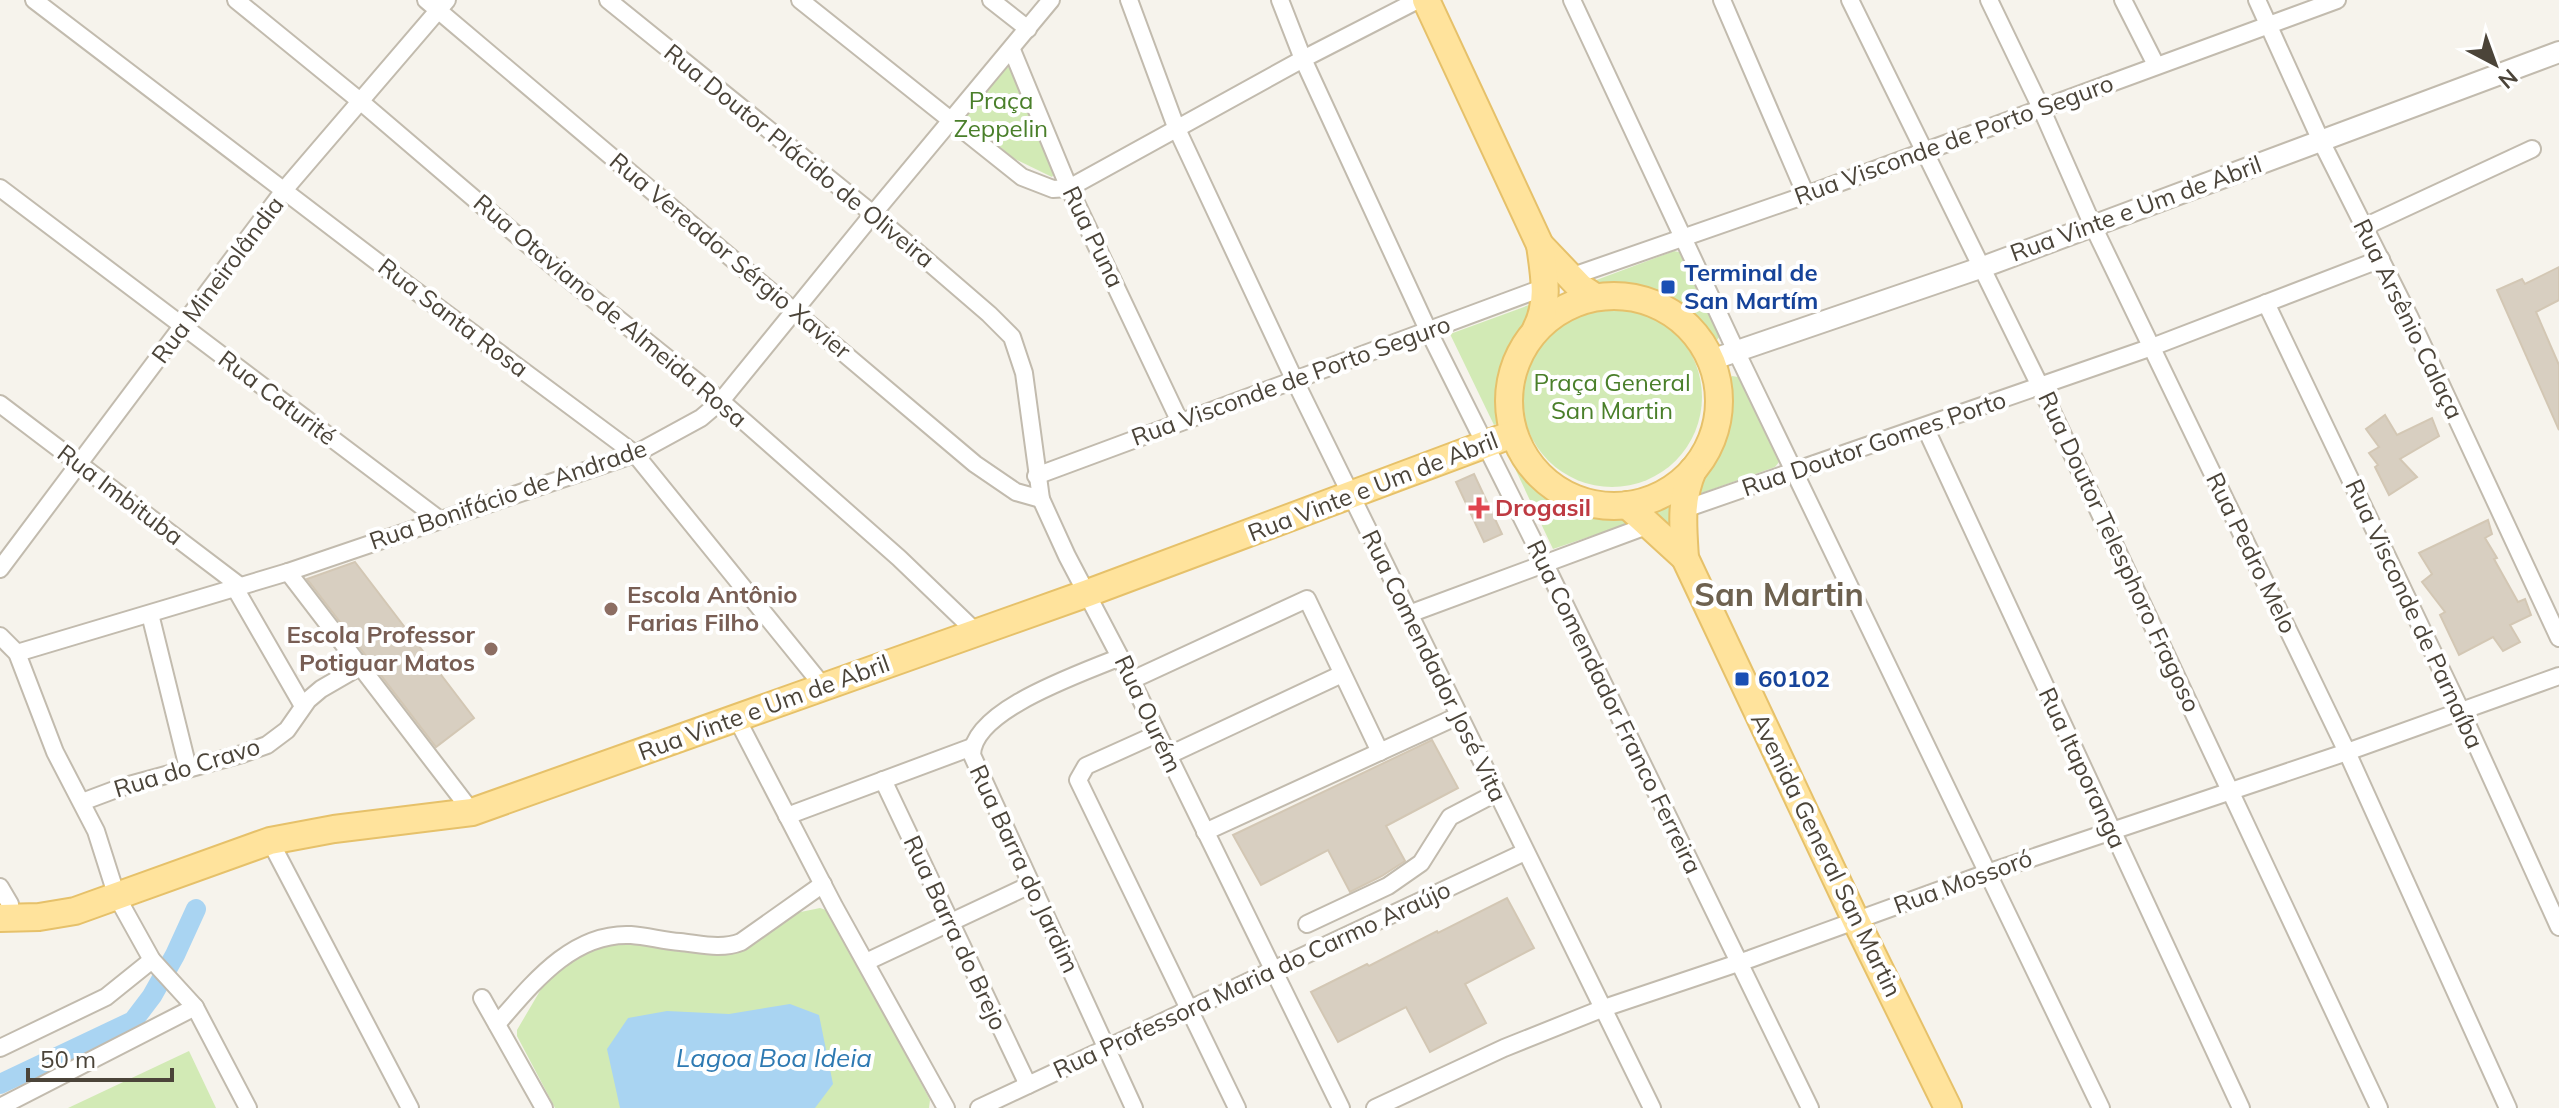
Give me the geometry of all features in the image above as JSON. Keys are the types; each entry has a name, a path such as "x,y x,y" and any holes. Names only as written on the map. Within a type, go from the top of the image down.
{"main road":[{"path":"1426,0 1540,245 1545,287 1544,310 1515,363 1509,386 1508,411 1513,434 1531,466 1557,490 1579,501 1602,506 1627,505 1663,494 1693,470 1706,451 1715,429 1719,406 1718,383 1700,339 1684,322 1665,308 1631,297 1595,297 1563,308 1536,329"},
{"path":"1540,245 1570,277 1595,297"},
{"name":"Rua Vinte e Um de Abril","path":"6,919 75,911 270,841 334,829 472,812 1088,593 1513,434"},
{"name":"Avenida General San Martin","path":"1693,470 1682,510 1685,558 1948,1108"},
{"name":"Avenida General San Martin","path":"1627,505 1685,558"}],"street":[{"name":"Rua Santa Rosa","path":"34,0 635,454 823,686"},
{"name":"Rua Otaviano de Almeida Rosa","path":"236,0 360,101 567,278 721,401 899,558 976,632"},
{"name":"Rua Doutor Plácido de Oliveira","path":"608,0 873,214 989,314"},
{"path":"800,0 949,121 1030,182 1053,189 1069,188 1176,127 1418,0"},
{"path":"991,0 1028,29"},
{"name":"Rua Bonifácio de Andrade","path":"17,653 288,572 635,454 701,418 721,401 1051,0"},
{"name":"Rua Comendador José Vita","path":"1129,0 1176,127 1295,381 1652,1108"},
{"name":"Rua Comendador Franco Ferreira","path":"1280,0 1303,59 1428,330 1810,1108"},
{"path":"1572,0 1736,351 2101,1108"},
{"path":"1722,0 1806,195"},
{"name":"Rua Doutor Telesphoro Fragoso","path":"1850,0 2040,386 2379,1108"},
{"name":"Rua Pedro Melo","path":"1989,0 2093,226 2347,752 2508,1108"},
{"path":"2123,0 2156,65"},
{"name":"Rua Arsênio Calaça","path":"2257,0 2321,141 2381,259 2559,638"},
{"name":"Rua Visconde de Porto Seguro","path":"1570,277 1806,195 2337,0"},
{"name":"Rua Mineirolândia","path":"0,569 285,189 437,3"},
{"name":"Rua Vereador Sérgio Xavier","path":"437,3 975,464 1016,492 1041,499"},
{"name":"Rua Puna","path":"1012,50 1069,188 1180,422"},
{"name":"Rua Vinte e Um de Abril","path":"1711,360 1983,267 2559,52"},
{"path":"2364,227 2532,149"},
{"name":"Rua Caturité","path":"0,188 440,520"},
{"name":"Rua Doutor Gomes Porto","path":"1682,510 2152,347 2381,259"},
{"name":"Rua Visconde de Porto Seguro","path":"1036,476 1545,287"},
{"name":"Rua Visconde de Parnaíba","path":"2266,303 2461,711 2559,927"},
{"name":"Rua Ourém","path":"989,314 1012,337 1019,353 1041,499 1341,1108"},
{"name":"Rua Imbituba","path":"0,404 237,587"},
{"name":"Rua Itaporanga","path":"1925,427 2241,1108"},
{"path":"1409,614 1649,525"},
{"path":"288,572 472,812"},
{"path":"237,587 303,706"},
{"path":"1132,680 1307,599 1380,752"},
{"path":"150,614 188,768"},
{"path":"0,636 17,653 55,752 96,831 117,897 155,964 195,1007 248,1108"},
{"name":"Rua Barra do Jardim","path":"1120,657 999,714 983,727 972,747 975,766 1134,1108"},
{"name":"Rua do Cravo","path":"82,802 122,787 267,745 287,730 303,706 321,689 359,667"},
{"path":"1167,756 1342,674"},
{"name":"Rua Mossoró","path":"1375,1108 1504,1048 1604,1008 2559,676"},
{"path":"1205,832 1458,716"},
{"path":"737,719 946,1108"},
{"path":"1157,734 1086,766 1078,780 1237,1108"},
{"path":"787,816 972,747"},
{"name":"Rua Barra do Brejo","path":"883,780 1028,1085"},
{"path":"1307,924 1388,886 1421,863 1450,817 1496,793"},
{"path":"270,841 410,1108"},
{"name":"Rua Professora Maria do Carmo Araújo","path":"979,1108 1525,852"},
{"path":"497,1024 545,971 589,943 630,935 729,946 741,942 823,884"},
{"path":"866,962 1030,885"},
{"path":"0,887 10,904 6,919"},
{"path":"0,1048 106,997 155,964"},
{"path":"482,998 544,1108"},
{"path":"0,1107 195,1007"}],"green space":[{"name":"Praça Zeppelin","path":"1009,67 1054,174 1052,177 1013,158 967,118 967,113"},
{"path":"1674,251 1683,253 1720,336 1717,340 1686,310 1662,295 1640,288 1591,282"},
{"path":"1540,301 1506,357 1499,387 1500,422 1494,425 1450,334"},
{"name":"Praça General San Martin","path":"1612,307 1646,314 1662,322 1675,334 1687,347 1695,363 1702,397 1695,431 1687,447 1675,460 1662,472 1646,480 1612,487 1578,480 1562,472 1549,460 1537,447 1529,431 1522,397 1529,363 1537,347 1549,334 1562,322 1578,314"},
{"path":"1732,376 1742,382 1779,462 1775,467 1699,494 1694,485 1724,431 1729,379"},
{"path":"1510,458 1538,485 1564,501 1594,510 1630,514 1633,522 1553,549"},
{"path":"1672,496 1672,529 1652,507"},
{"path":"820,908 829,911 930,1100 929,1108 555,1108 517,1036 517,1030 544,984 571,960 601,946 631,940 710,951 791,914"},
{"path":"189,1051 216,1108 68,1108"}],"water":[{"name":"Lagoa Boa Ideia","path":"790,1004 819,1015 833,1084 815,1108 620,1108 607,1049 628,1018 667,1011 729,1014"}],"building":[{"path":"2559,267 2559,300 2536,312 2559,365 2559,430 2497,290 2522,279 2525,284"},
{"path":"2385,415 2397,435 2432,418 2439,436 2400,459 2417,477 2389,495 2375,467 2378,465 2369,453 2379,447 2366,429"},
{"name":"Drogasil","path":"1474,474 1502,534 1484,542 1456,482"},
{"path":"2488,520 2492,534 2485,538 2497,558 2494,559 2518,602 2525,599 2531,615 2510,625 2520,642 2503,651 2493,637 2459,655 2440,615 2445,612 2422,582 2432,574 2419,553"},
{"path":"355,562 474,718 436,747 307,579"},
{"path":"1432,740 1458,788 1386,826 1405,861 1350,892 1328,850 1261,885 1233,835"},
{"path":"1507,898 1534,948 1465,984 1486,1023 1430,1052 1406,1007 1338,1042 1311,992"}],"waterway":[{"path":"0,1084 133,1021 152,996 196,909"}],"place":[{"name":"Terminal de San Martím","path":"1668,287"},
{"name":"Drogasil","path":"1479,508"},
{"name":"Escola Antônio Farias Filho","path":"611,609"},
{"name":"Escola Professor Potiguar Matos","path":"491,649"},
{"name":"60102","path":"1742,679"}],"district":[{"name":"San Martin","path":"1779,595"}]}
